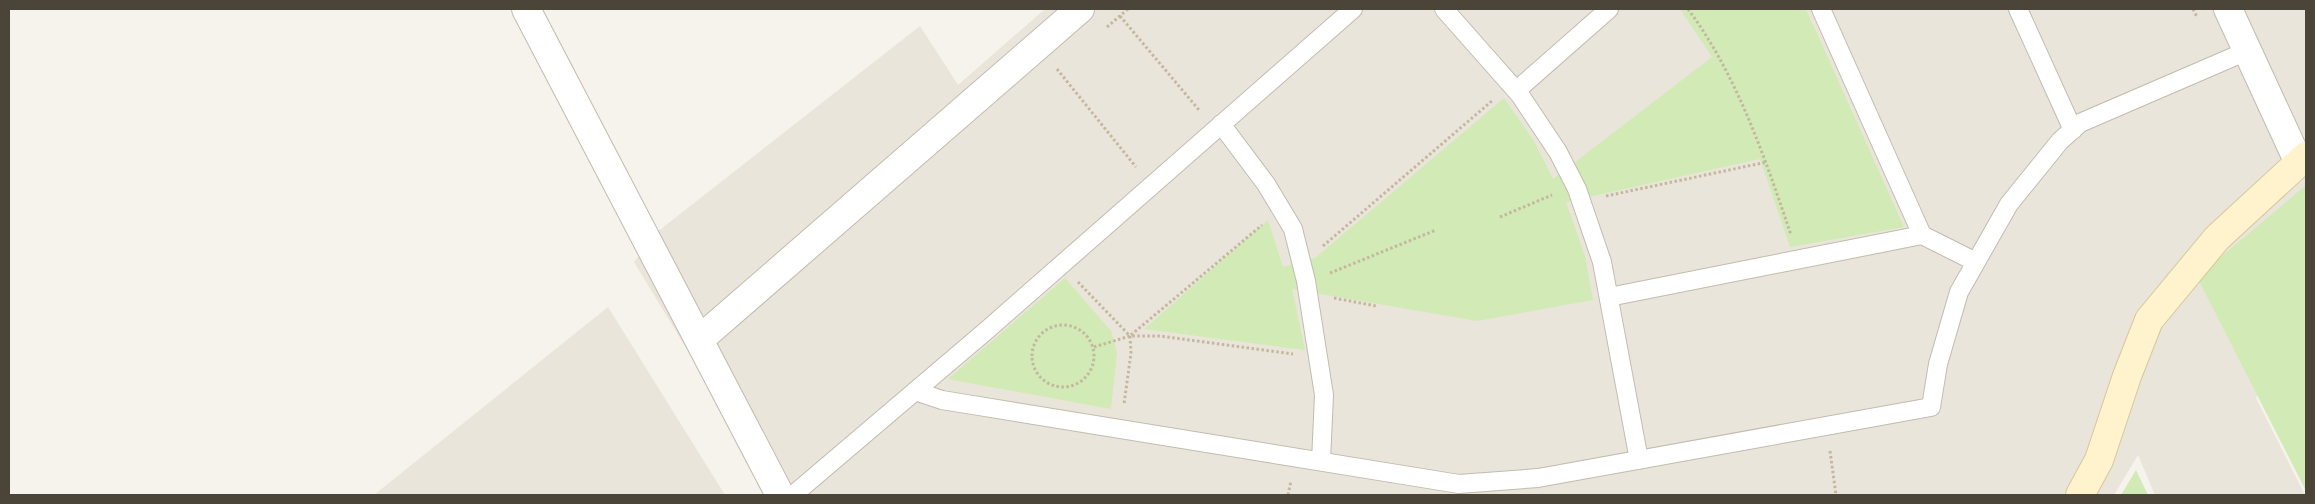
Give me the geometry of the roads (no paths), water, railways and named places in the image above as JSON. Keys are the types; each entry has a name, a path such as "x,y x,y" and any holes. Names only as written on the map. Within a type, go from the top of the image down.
{"main road":[{"path":"2080,495 2099,460 2127,376 2149,320 2217,238 2302,160"}],"street":[{"path":"526,9 780,495"},
{"path":"699,340 1080,9"},
{"path":"2228,9 2302,160"}],"lane":[{"path":"793,495 1353,9"},
{"path":"1444,9 1514,87 1558,152 1581,201 1602,262 1639,460"},
{"path":"1514,87 1609,9"},
{"path":"1821,9 1922,235"},
{"path":"2018,9 2074,130"},
{"path":"915,391 942,400 1459,484 1538,478 1931,407 1938,364 1957,301 1976,262 2009,204 2060,141 2080,123 2247,51"},
{"path":"1218,127 1266,184 1293,229 1302,264 1316,338 1324,394 1321,461"},
{"path":"1609,297 1922,235 1976,262"}]}
